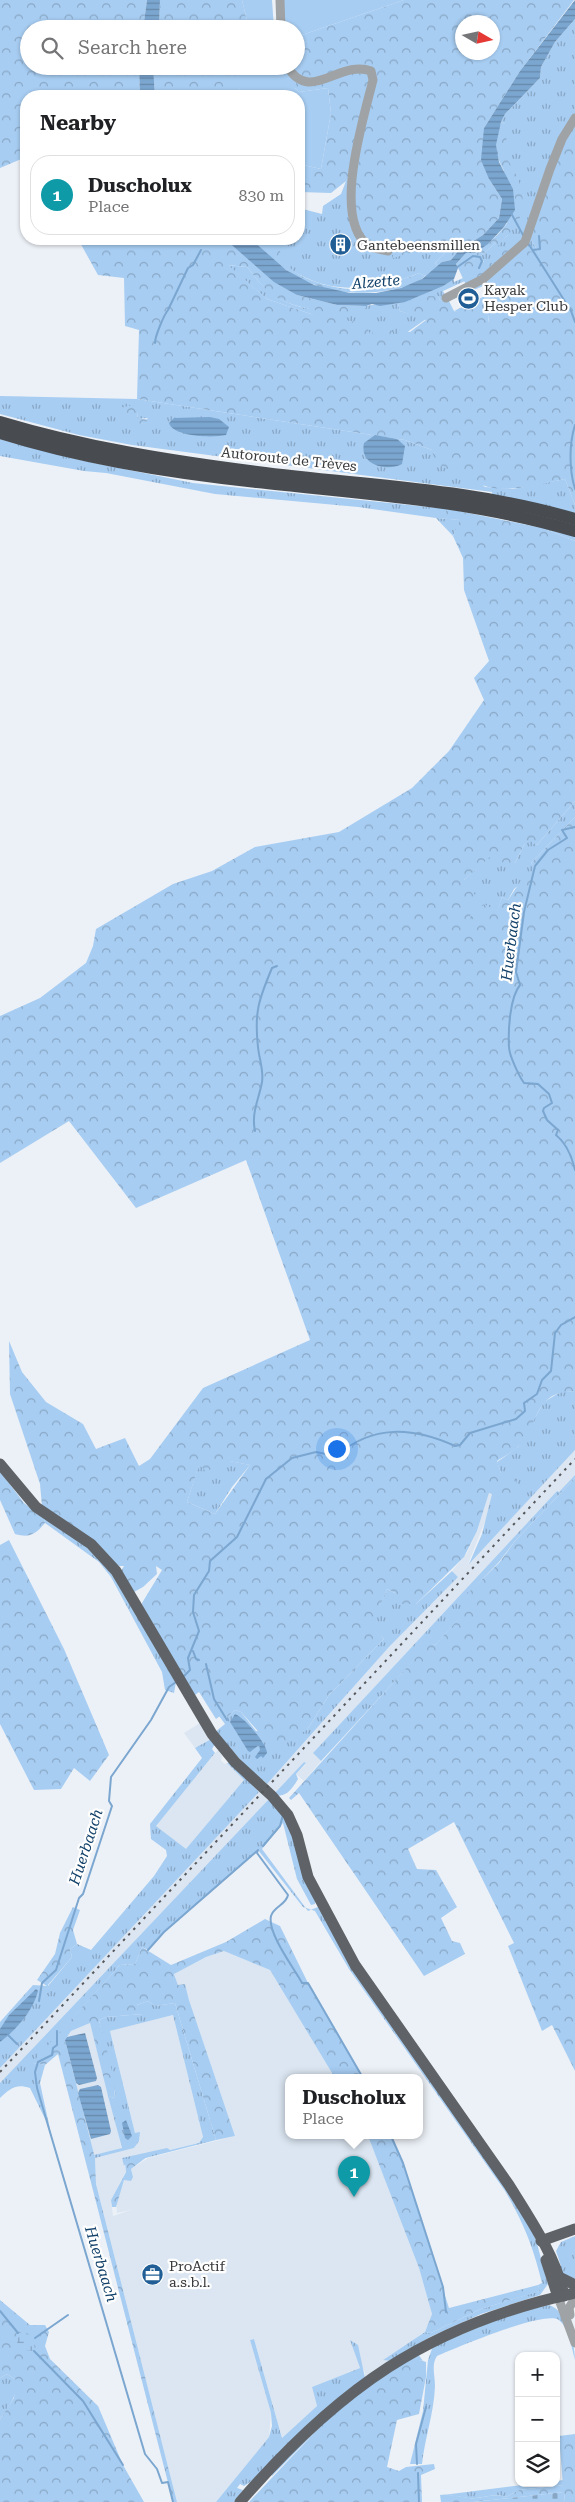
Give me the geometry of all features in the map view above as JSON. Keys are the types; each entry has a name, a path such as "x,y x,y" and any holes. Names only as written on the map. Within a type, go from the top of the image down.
{"highway":[{"name":"Autoroute de Trèves","path":"0,422 130,453 258,472 386,484 575,519"},
{"name":"Autoroute de Trèves","path":"0,433 81,454 195,475 494,504 575,530"}],"main road":[{"path":"0,1464 36,1507 91,1544 105,1557 125,1586 180,1681 220,1745 288,1815 297,1835 308,1877 351,1957 509,2185 541,2241 556,2280 568,2296 544,2300 475,2323 423,2346 376,2375 316,2422 240,2502"},
{"path":"541,2241 575,2229"},
{"path":"556,2280 575,2285"},
{"path":"544,2300 556,2280"}],"street":[{"path":"280,0 281,20"},
{"path":"293,75 297,80 313,83 345,71 364,69 371,71 373,80 351,178 351,193 358,232 363,240 370,247 388,252"},
{"path":"446,298 483,280 510,257 529,235 550,169 562,139 575,118"},
{"path":"568,2296 575,2334"},
{"path":"568,2296 575,2343"}],"shaded area":[{"path":"147,0 160,0 159,20 144,20"},
{"name":"Alzette","path":"575,0 575,19 555,42 541,67 540,78 505,114 501,122 496,145 499,162 513,189 515,210 504,227 488,244 475,253 466,253 456,264 458,268 454,279 443,286 405,302 380,306 372,304 366,306 337,305 297,295 274,282 232,245 258,245 286,270 314,285 350,293 376,293 401,288 422,279 442,262 451,260 459,250 483,235 499,218 502,199 489,179 481,160 484,128 520,71"},
{"path":"139,75 154,75 155,90 140,90"},
{"path":"210,417 219,419 229,427 226,435 203,436 185,434 172,428 169,423 174,418"},
{"path":"375,435 397,439 405,446 402,464 382,467 375,465 366,457 364,443"},
{"path":"575,1450 575,1475 559,1492 557,1491 313,1753 321,1761 304,1781 296,1774 306,1764 304,1762 0,2083 0,2068 275,1775 389,1647 458,1577 452,1571 467,1553 477,1531 489,1493 492,1494 488,1514 468,1564"},
{"path":"235,1714 249,1725 259,1737 267,1753 263,1758 261,1756 257,1759 255,1757 260,1750 259,1745 250,1752 248,1751 230,1722"},
{"path":"200,1723 210,1739 195,1748 184,1733"},
{"path":"218,1750 222,1756 221,1761 225,1764 227,1763 244,1780 186,1850 155,1826"},
{"path":"224,1951 270,1970 333,2074 285,2074 285,2139 369,2139 419,2268 432,2314 425,2332 383,2360 398,2361 364,2383 365,2373 350,2340 360,2368 312,2387 317,2406 282,2438 254,2339 250,2340 271,2413 269,2437 216,2502 177,2502 96,2184 95,2158 134,2148 140,2137 135,2133 110,2031 173,2015 203,2137 200,2143 122,2158 126,2171 111,2200 113,2216 131,2210 117,2213 116,2202 124,2180 133,2177 131,2169 148,2158 235,2136 185,1984 178,1985 174,1973 206,1957"},
{"path":"36,1989 38,1991 36,1998 28,2013 18,2026 0,2042 0,2029 9,2015"},
{"path":"90,2023 122,2149 94,2155 65,2040 71,2031"},
{"path":"85,2033 97,2078 96,2081 79,2085 76,2083 65,2040 67,2037"},
{"path":"98,2085 101,2087 111,2131 110,2134 91,2139 78,2093 80,2089"},
{"path":"126,2120 132,2136 128,2140 125,2138 122,2123"}],"green space":[{"path":"0,0 147,0 144,20 20,20 20,75 139,75 140,90 20,90 20,160 0,168"},
{"path":"160,0 242,0 247,20 159,20"},
{"path":"242,0 272,0 273,20 247,20"},
{"path":"280,0 404,0 305,34 305,20 281,20"},
{"path":"404,0 574,0 520,71 484,128 489,179 502,199 499,218 483,235 459,250 451,260 442,262 438,267 435,263 453,244 452,241 393,258 393,251 370,240 363,233 358,224 352,203 350,178 331,193 305,192 305,165 321,169 331,113 328,88 305,91 297,90 290,75 305,75 305,34"},
{"path":"575,19 575,118 532,241 539,253 484,280 494,285 496,290 491,292 487,306 489,324 454,311 487,295 483,286 449,301 440,300 438,296 419,296 454,279 454,282 463,278 465,281 443,291 446,297 467,289 484,262 480,257 495,243 498,245 508,235 503,154 505,124 501,122 505,114 540,78 541,67 555,42"},
{"path":"154,75 237,75 240,90 155,90"},
{"path":"236,75 293,75 297,80 295,88 297,90 240,90"},
{"path":"328,88 331,113 321,169 305,165 305,91"},
{"path":"575,118 575,505 565,479 509,489 482,485 471,478 462,467 458,467 455,471 447,469 434,458 432,450 405,440 137,399 139,330 125,326 124,278 98,275 81,245 233,245 297,295 337,305 366,306 366,309 344,313 304,308 291,304 271,294 247,267 228,265 267,299 311,314 366,324 372,339 373,328 390,328 396,339 399,330 410,332 426,320 400,311 398,303 419,296 438,296 440,300 449,301 454,311 457,312 474,304 489,323 487,306 491,292 496,290 494,285 483,279 522,250 539,253 532,241 531,227"},
{"path":"501,122 505,124 507,146 503,154 512,166 521,188 523,203 521,216 516,225 498,246 495,243 480,257 483,262 489,260 494,266 495,260 502,259 499,249 502,247 508,248 509,255 482,277 466,285 458,268 464,261 474,260 475,253 491,241 505,226 514,208 513,188 496,151 496,139"},
{"path":"351,178 380,247 393,251 452,241 453,244 435,263 438,267 425,276 419,273 387,284 354,288 321,284 305,278 278,259 266,245 305,245 305,210 322,214 323,206 341,194 346,181"},
{"path":"258,245 270,245 280,251 284,261 301,276 340,288 362,289 377,287 419,273 425,276 413,284 390,290 363,293 349,292 310,283 297,277 277,263"},
{"path":"466,253 475,253 474,260 458,268 456,264"},
{"path":"227,265 247,267 271,293 281,300 304,308 329,311 354,310 366,309 366,306 369,305 398,303 400,311 426,319 396,340 372,341 311,314 267,299"},
{"path":"0,396 137,399 405,440 432,450 462,467 485,487 513,489 565,479 575,505 575,541 542,528 495,517 492,492 132,445 79,435 0,414","holes":["120,408 138,412 137,419 148,418 142,424"]},
{"path":"133,405 147,407 148,411 138,413 137,418 149,420 142,424 125,420 119,414 120,408"},
{"path":"0,439 80,460 193,483 449,509 437,518 461,520 453,536 436,518 358,507 215,494 106,473 84,471 0,456"},
{"path":"449,509 542,528 575,541 575,801 537,845 530,841 524,845 515,863 496,862 490,857 464,880 475,895 469,921 484,904 497,911 502,897 508,900 524,876 537,870 531,863 575,817 575,1392 562,1393 544,1403 530,1430 517,1448 497,1461 501,1473 516,1479 519,1494 510,1501 489,1493 477,1531 464,1557 416,1604 400,1604 395,1593 387,1589 371,1627 384,1639 329,1695 307,1730 284,1742 270,1745 241,1712 235,1710 225,1719 224,1713 216,1719 199,1692 195,1695 144,1613 142,1603 162,1570 156,1566 157,1574 143,1587 134,1592 121,1571 124,1566 119,1566 42,1506 40,1484 10,1394 9,1341 22,1372 46,1402 83,1424 96,1449 125,1438 139,1466 150,1459 203,1388 310,1340 246,1160 136,1208 69,1121 0,1163 0,1016 40,998 86,963 93,946 96,929 173,884 212,871 255,847 339,832 412,788 449,751 484,700 474,678 489,661 464,590 463,558 453,536 460,520 436,518","holes":["228,1456 229,1461 250,1465 215,1514 187,1502 199,1465 207,1472"]},
{"path":"575,801 575,817 531,863 538,870 514,889 508,900 502,897 497,912 468,922 464,880 490,856 515,863 524,845 530,840 537,845"},
{"path":"562,1391 575,1392 575,1450 469,1564 482,1534 492,1494 501,1473 497,1462 518,1447 544,1402"},
{"path":"228,1455 230,1461 250,1465 232,1487 215,1514 187,1502 199,1464"},
{"path":"0,1471 24,1503 44,1518 45,1523 32,1535 15,1534 0,1500"},
{"path":"575,1475 575,1478 466,1596 475,1602 435,1645 429,1644 321,1761 313,1753 557,1491 559,1492"},
{"path":"575,1478 575,2071 552,2025 542,2031 508,1946 514,1943 454,1822 408,1849 417,1869 436,1870 457,1907 441,1918 452,1941 460,1943 465,1954 424,1976 299,1793 291,1800 289,1798 429,1643 435,1645 474,1602 465,1596 499,1563 515,1541"},
{"path":"44,1518 87,1546 115,1574 176,1682 174,1693 165,1690 162,1672 111,1577 99,1562 45,1523"},
{"path":"9,1540 64,1649 109,1755 90,1781 74,1768 61,1789 34,1790 0,1724 0,1545"},
{"path":"452,1571 458,1577 389,1647 267,1784 263,1780 260,1781 215,1732 225,1724 219,1716 224,1712 225,1719 235,1710 241,1712 256,1731 307,1730 329,1695 384,1639 370,1627 387,1589 416,1604"},
{"path":"211,1739 215,1744 212,1749 215,1753 156,1826 186,1849 244,1780 227,1763 232,1762 259,1792 0,2068 0,2022 33,1985 48,1986 72,1957 70,1949 77,1944 91,1950 154,1876 167,1856 166,1850 151,1839 150,1824 202,1758 195,1748"},
{"path":"304,1762 306,1763 296,1774 298,1779 290,1790 285,1794 272,1796"},
{"path":"269,1799 288,1819 316,1899 315,1904 311,1905 297,1879 283,1823 262,1849 306,1908 303,1907 258,1850 164,1932 148,1950 142,1947 135,1964 120,1965 33,2063 45,2065 40,2083 50,2129 30,2088 17,2087 0,2098 0,2083"},
{"path":"73,1907 80,1910 73,1930 77,1944 70,1949 72,1957 48,1985 48,1993 41,1993 42,1989 47,1986 37,1980 55,1954 60,1933"},
{"path":"318,1907 322,1910 524,2214 536,2240 548,2284 540,2295 481,2314 430,2337 391,2361 383,2360 425,2332 431,2333 481,2309 539,2291 538,2285 542,2283 527,2236 518,2214 505,2191 349,1969 315,1911 311,1910"},
{"path":"265,1919 280,1926 308,1983 361,2074 333,2074 270,1970 224,1951 206,1957 174,1974 178,1985 185,1984 235,2136 216,2140 175,2003 155,2006 148,2001 137,2005 146,2010 147,2013 106,2017 99,2020 112,2071 115,2091 114,2098 108,2096 90,2023 71,2031 65,2040 95,2158 96,2184 177,2502 173,2502 58,2054 45,2065 32,2063 120,1965 135,1964 142,1947 171,1965 226,1942"},
{"path":"148,2001 155,2006 175,2003 216,2140 126,2163 124,2166 122,2158 199,2143 203,2137 173,2015 110,2031 135,2133 140,2132 139,2141 134,2148 95,2158 94,2155 122,2148 108,2096 114,2098 115,2093 99,2020 106,2017 143,2014 137,2005"},
{"path":"369,2139 392,2139 403,2163 449,2308 538,2285 540,2291 481,2309 431,2333 425,2332 432,2314 419,2268"},
{"path":"148,2156 131,2169 133,2177 131,2181 124,2180 116,2207 112,2207 111,2200 126,2172 125,2163"},
{"path":"575,2236 574,2280 567,2279 558,2267 561,2266 556,2251 561,2242"},
{"path":"0,2300 30,2325 45,2325 49,2332 45,2346 50,2359 98,2406 123,2465 144,2502 0,2502 0,2419 14,2398 16,2380 7,2374 0,2378"},
{"path":"548,2305 560,2313 569,2328 575,2360 565,2328 559,2320 550,2318 499,2331 437,2356 434,2367 433,2406 422,2464 410,2464 423,2411 428,2360 433,2346 508,2315"},
{"path":"25,2332 35,2338 34,2351 21,2350 17,2345 18,2333"},
{"path":"254,2339 282,2438 317,2406 312,2387 360,2368 350,2340 358,2345 365,2378 255,2479 244,2486 240,2484 237,2488 243,2490 235,2502 216,2502 269,2437 272,2426 271,2413 250,2340"},
{"path":"418,2354 423,2361 420,2360 321,2426 272,2476 270,2473 349,2399"},
{"path":"420,2360 426,2362 426,2377 419,2414 397,2420 387,2467 399,2471 406,2467 434,2464 435,2469 421,2475 422,2502 249,2502 321,2426 352,2400 412,2361"},
{"path":"7,2374 16,2380 17,2385 12,2401 0,2419 0,2378"},
{"path":"575,2434 575,2502 565,2502 564,2492 473,2502 441,2502 440,2495 474,2498 496,2495 506,2497 519,2490 560,2487 563,2485 560,2436"},
{"path":"515,2486 545,2487 519,2490 506,2497 496,2495 473,2498 443,2495"},
{"path":"564,2492 565,2502 473,2502"}],"waterway":[{"name":"Huerbaach","path":"511,213 523,235"},
{"path":"533,250 540,249 539,236"},
{"name":"Huerbaach","path":"528,243 571,311 575,322"},
{"path":"155,343 162,321 188,268 193,265 201,250"},
{"path":"456,268 473,256 480,257 482,261 479,268"},
{"name":"Huerbaach","path":"575,425 570,457 575,489"},
{"name":"Huerbaach","path":"575,827 562,830 567,838 548,850 535,866 524,912 516,972 520,985 514,997 509,1023 509,1051 517,1071 524,1083 538,1084 549,1094 552,1103 544,1108 543,1111 547,1120 558,1130 556,1135 569,1151 575,1170"},
{"path":"255,1131 255,1112 262,1078 257,1035 257,1015 261,997 272,968 277,966"},
{"name":"Huerbaach","path":"184,1676 190,1670 188,1658 199,1631 193,1612 194,1595 209,1571 210,1561 237,1537 266,1479 292,1458 316,1452 336,1456 364,1438 379,1434 409,1432 455,1446 460,1445 470,1433 516,1419 525,1411 524,1403 537,1394 542,1380 551,1371 555,1333 561,1325 575,1317"},
{"path":"193,1651 196,1659 199,1660"},
{"path":"206,1664 214,1699 227,1720"},
{"name":"Huerbaach","path":"39,2001 42,1983 56,1970 79,1898 83,1894 112,1806 109,1801 111,1777 151,1720 169,1687 176,1682"},
{"path":"263,1846 280,1826 283,1815"},
{"path":"258,1850 257,1853 288,1895 271,1916 273,1932 277,1941 302,1983 308,1983 361,2074"},
{"path":"148,1950 164,1932 257,1851"},
{"name":"Huerbaach","path":"57,2031 57,2045 53,2048 52,2055 38,2062 35,2072 37,2088 145,2454 157,2469 162,2483 168,2482 173,2502"},
{"path":"8,2035 17,2044"},
{"path":"392,2139 403,2163 443,2287 446,2312"},
{"path":"0,2311 18,2333"},
{"path":"35,2338 68,2315"},
{"path":"34,2351 83,2401 123,2465"},
{"path":"417,2464 416,2444 426,2407"},
{"path":"418,2473 419,2502"}],"railway":[{"path":"0,2072 575,1459"}],"place":[{"name":"Gantebeensmillen","path":"341,245"},
{"name":"Kayak Hesper Club","path":"468,298"},
{"name":"Duscholux","path":"354,2197"},
{"name":"ProActif a.s.b.l.","path":"153,2274"}]}
